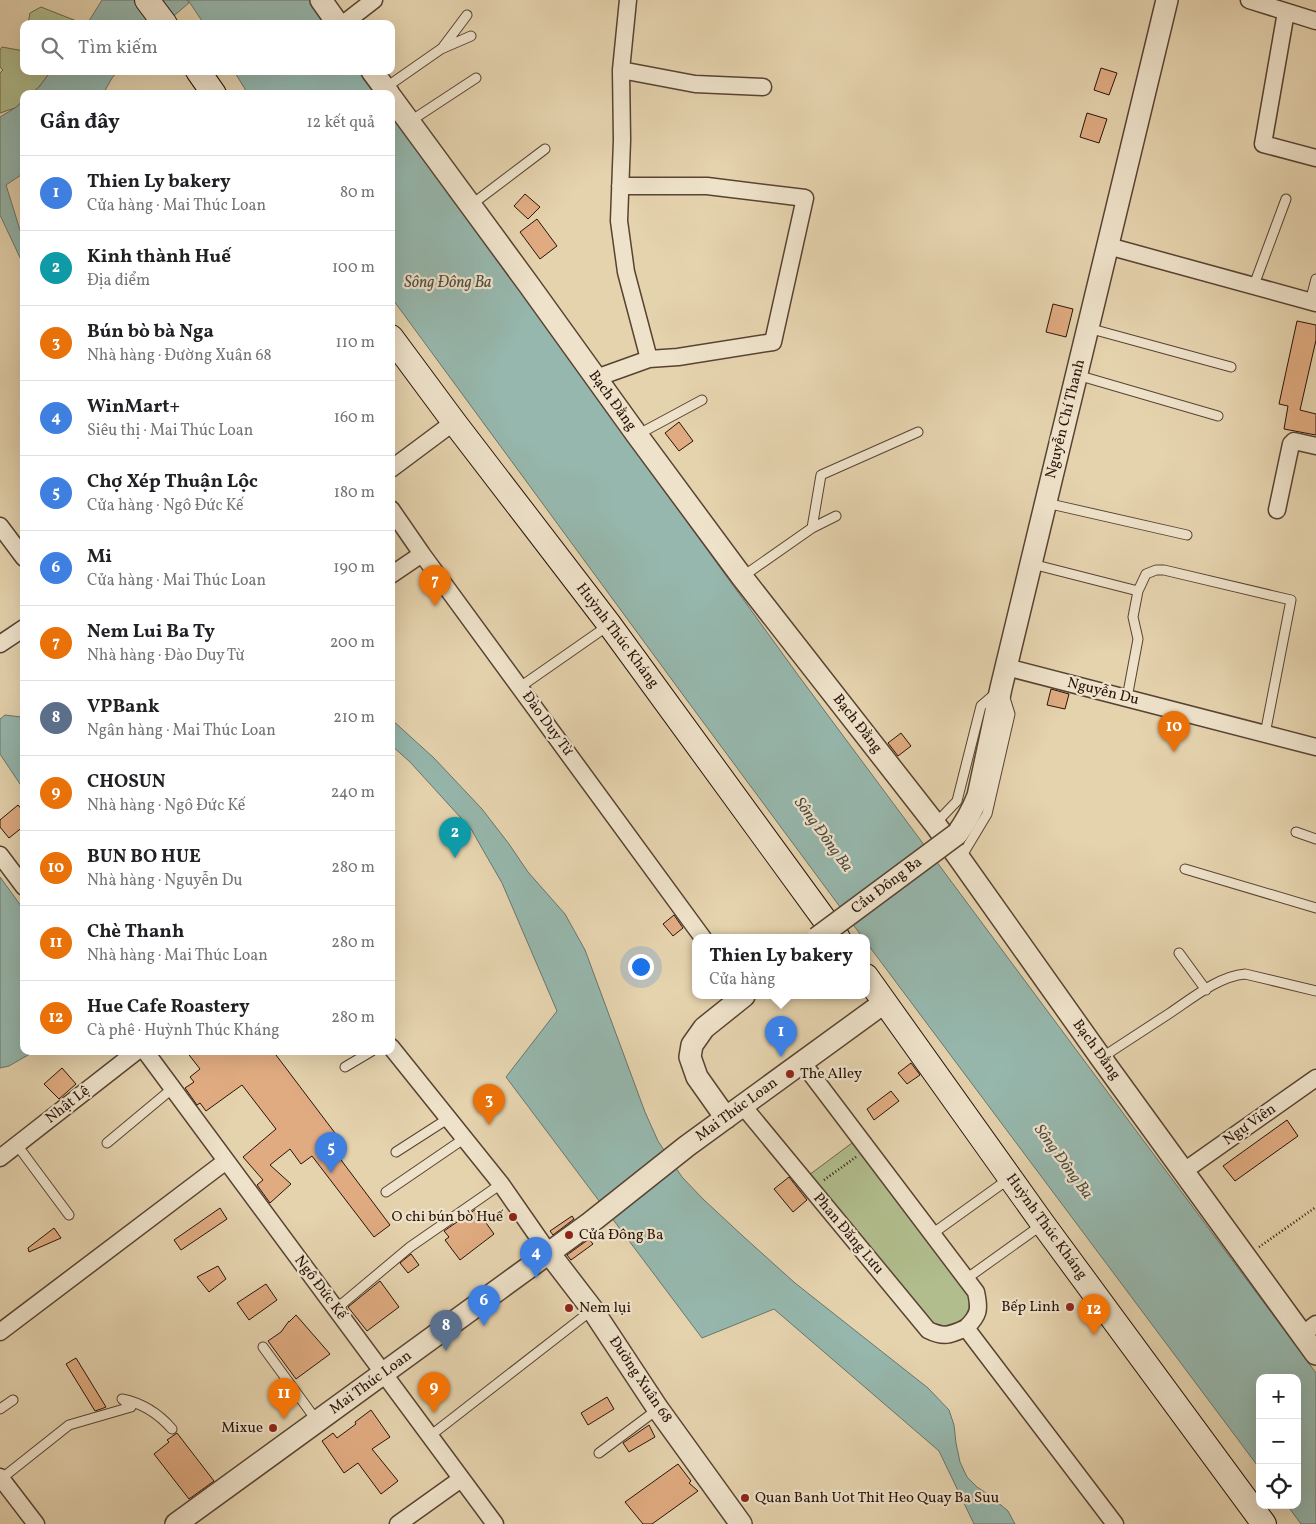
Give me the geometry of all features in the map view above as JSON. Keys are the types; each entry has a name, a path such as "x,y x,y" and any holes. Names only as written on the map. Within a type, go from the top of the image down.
{"main road":[{"path":"148,0 162,20"},
{"path":"201,75 211,90"},
{"name":"Huỳnh Thúc Kháng","path":"395,342 609,624 835,934"},
{"name":"Huỳnh Thúc Kháng","path":"870,981 1043,1224 1264,1524"}],"street":[{"path":"321,0 335,20"},
{"path":"348,20 374,0"},
{"path":"628,0 621,70 622,140 619,220 626,272 648,359"},
{"name":"Nguyễn Chí Thanh","path":"957,834 966,823 978,796 1001,688 1167,0"},
{"path":"1249,0 1316,21"},
{"path":"1286,12 1263,144 1316,158"},
{"path":"621,70 695,84 763,87"},
{"name":"Bạch Đằng","path":"395,102 742,578 935,824 1101,1058 1246,1256 1309,1329 1316,1354"},
{"path":"596,378 648,359 678,357 773,342 806,198 707,186 620,186"},
{"path":"1108,246 1313,302"},
{"path":"395,466 454,422"},
{"path":"1277,510 1291,444 1294,441 1316,446"},
{"name":"Đào Duy Từ","path":"395,515 700,934"},
{"path":"0,526 20,553"},
{"path":"395,572 422,554"},
{"path":"0,644 20,631"},
{"name":"Nguyễn Du","path":"1006,667 1316,747"},
{"name":"Cầu Đông Ba","path":"822,934 957,834"},
{"path":"0,855 20,882"},
{"path":"726,1118 697,1077 690,1057 692,1045 697,1036 704,1028 740,999"},
{"name":"Mai Thúc Loan","path":"176,1524 590,1223 687,1146 885,1002"},
{"name":"Đường Xuân 68","path":"395,1052 501,1184 549,1253 592,1309 658,1409 741,1524"},
{"name":"Nhật Lệ","path":"0,1158 132,1055"},
{"name":"Ngô Đức Kế","path":"148,1055 495,1524"},
{"path":"802,1062 976,1292 979,1306 974,1319 966,1328 1115,1524"},
{"name":"Ngự Viên","path":"1184,1171 1316,1078"},
{"name":"Phan Đăng Lưu","path":"743,1106 928,1330 939,1335 953,1334 966,1328"},
{"path":"0,1332 226,1161"},
{"path":"0,1478 36,1524"},
{"path":"398,1524 461,1478"}],"lane":[{"path":"441,49 467,15"},
{"path":"384,88 441,49 471,36"},
{"path":"410,122 476,78"},
{"path":"471,205 545,149"},
{"path":"1254,285 1286,199"},
{"path":"1313,302 1316,279"},
{"path":"1088,328 1231,367"},
{"path":"1077,375 1218,416"},
{"path":"637,435 702,400"},
{"path":"812,528 822,475 918,432"},
{"path":"1046,503 1188,535"},
{"path":"742,578 812,528 836,516"},
{"path":"1031,563 1138,591"},
{"path":"1127,698 1138,639 1133,617 1138,591 1146,574 1156,570 1164,570 1291,600 1265,734"},
{"path":"520,687 609,624"},
{"path":"935,824 957,802 981,706 1001,688 1010,714 987,814 960,859"},
{"path":"1296,832 1316,839"},
{"path":"1185,869 1316,908"},
{"path":"1179,953 1206,990"},
{"path":"1101,1058 1226,978 1245,974 1316,990"},
{"path":"345,1067 365,1055"},
{"path":"107,1143 173,1088"},
{"path":"396,1152 449,1118"},
{"path":"386,1192 465,1138"},
{"path":"17,1145 69,1215"},
{"path":"932,1234 1010,1178"},
{"path":"336,1309 410,1247 501,1184"},
{"path":"966,1279 1043,1224"},
{"path":"430,1436 592,1309"},
{"path":"263,1347 317,1421"},
{"path":"0,1478 69,1425 131,1407 122,1399 132,1401 153,1412 172,1429"},
{"path":"0,1409 13,1400"},
{"path":"599,1453 658,1409"}],"path":[{"path":"811,1189 868,1149"},
{"path":"1246,1256 1316,1207"}],"green space":[{"path":"41,7 74,20 29,20 30,13"},
{"path":"2,47 20,50 20,75 48,75 36,90 20,90 20,104 15,108 0,113 0,73 3,70 0,67 0,50"},
{"path":"852,1143 970,1295 969,1308 965,1317 956,1323 944,1326 931,1322 809,1175"}],"water":[{"path":"102,0 187,0 189,3 169,20 90,20"},
{"path":"188,0 310,0 324,20 201,20"},
{"path":"48,75 115,75 105,90 36,90"},
{"path":"236,75 364,75 374,90 246,90"},
{"path":"20,104 20,176 6,185 20,230 20,258 0,215 0,117"},
{"name":"Sông Đông Ba","path":"395,119 798,675 1316,1373 1316,1524 1301,1524 1290,1509 1301,1509 1301,1374 1256,1374 1256,1464 870,947 870,934 860,934 395,302"},
{"path":"5,715 20,717 20,784 0,754 0,719"},
{"path":"395,723 434,758 482,809 528,872 565,914 585,950 645,1112 658,1141 682,1177 703,1199 795,1283 928,1388 949,1410 954,1425 960,1462 967,1477 1008,1511 1015,1524 974,1524 939,1451 774,1309 702,1338 506,1077 557,1011 502,883 471,829 410,762 395,749"},
{"path":"0,877 20,904 20,1055 28,1055 9,1066 0,1068"}],"building":[{"path":"1101,68 1117,73 1109,95 1094,90"},
{"path":"1087,113 1107,119 1099,143 1080,137"},
{"path":"525,194 540,207 528,219 514,206"},
{"path":"537,219 557,246 540,259 520,232"},
{"path":"1053,304 1073,309 1066,337 1046,332"},
{"path":"1297,321 1316,325 1316,340 1300,410 1316,414 1316,435 1284,429 1288,406 1279,404"},
{"path":"679,422 693,441 679,451 665,433"},
{"path":"1051,689 1069,694 1065,709 1047,705"},
{"path":"901,733 911,746 898,756 888,743"},
{"path":"18,805 20,807 20,829 9,838 0,827 0,820"},
{"path":"674,915 683,928 673,936 663,924"},
{"path":"189,1055 276,1055 338,1137 329,1144 390,1225 374,1237 312,1156 301,1164 290,1149 270,1165 291,1184 270,1203 257,1185 263,1180 243,1157 276,1129 242,1085 206,1111 200,1103 197,1105 185,1088 194,1082 190,1077 200,1069"},
{"path":"911,1063 920,1075 907,1084 898,1073"},
{"path":"62,1068 76,1084 59,1099 44,1084"},
{"path":"891,1091 899,1101 874,1120 867,1109"},
{"path":"1287,1120 1298,1136 1235,1181 1223,1166"},
{"path":"789,1177 807,1200 793,1212 774,1189"},
{"path":"220,1208 227,1219 181,1250 174,1240"},
{"path":"476,1209 494,1234 460,1260 445,1240 449,1237 444,1231"},
{"path":"572,1216 574,1219 553,1235 550,1231"},
{"path":"54,1228 61,1238 29,1252 28,1248"},
{"path":"589,1239 593,1244 571,1260 567,1255"},
{"path":"411,1254 419,1265 408,1273 400,1263"},
{"path":"218,1266 226,1279 209,1292 197,1277"},
{"path":"380,1281 399,1307 367,1331 348,1307"},
{"path":"266,1284 277,1300 249,1320 237,1303"},
{"path":"296,1315 330,1354 296,1379 268,1341 281,1332"},
{"path":"76,1358 106,1407 95,1411 66,1364"},
{"path":"607,1397 614,1409 588,1425 581,1413"},
{"path":"371,1410 390,1437 372,1449 398,1481 381,1494 358,1463 344,1473 322,1441 333,1433 337,1438"},
{"path":"649,1425 655,1437 629,1452 623,1443"},
{"path":"177,1433 214,1481 189,1499 154,1454 169,1442 167,1440"},
{"path":"678,1464 691,1481 689,1483 698,1491 652,1524 643,1524 625,1502"}],"place":[{"name":"Nem Lui Ba Ty","path":"435,606"},
{"name":"BUN BO HUE","path":"1174,752"},
{"name":"Kinh thành Huế","path":"455,858"},
{"name":"Thien Ly bakery","path":"781,1057"},
{"name":"The Alley","path":"790,1074"},
{"name":"Bún bò bà Nga","path":"489,1125"},
{"name":"Chợ Xép Thuận Lộc","path":"331,1173"},
{"name":"O chi bún bò Huế","path":"513,1217"},
{"name":"Cửa Đông Ba","path":"569,1235"},
{"name":"WinMart+","path":"536,1278"},
{"name":"Bếp Linh","path":"1070,1307"},
{"name":"Nem lụi","path":"569,1308"},
{"name":"Mi","path":"484,1326"},
{"name":"Hue Cafe Roastery","path":"1094,1335"},
{"name":"VPBank","path":"446,1351"},
{"name":"CHOSUN","path":"434,1413"},
{"name":"Chè Thanh","path":"284,1419"},
{"name":"Mixue","path":"273,1428"},
{"name":"Quan Banh Uot Thit Heo Quay Ba Suu","path":"745,1498"}]}
